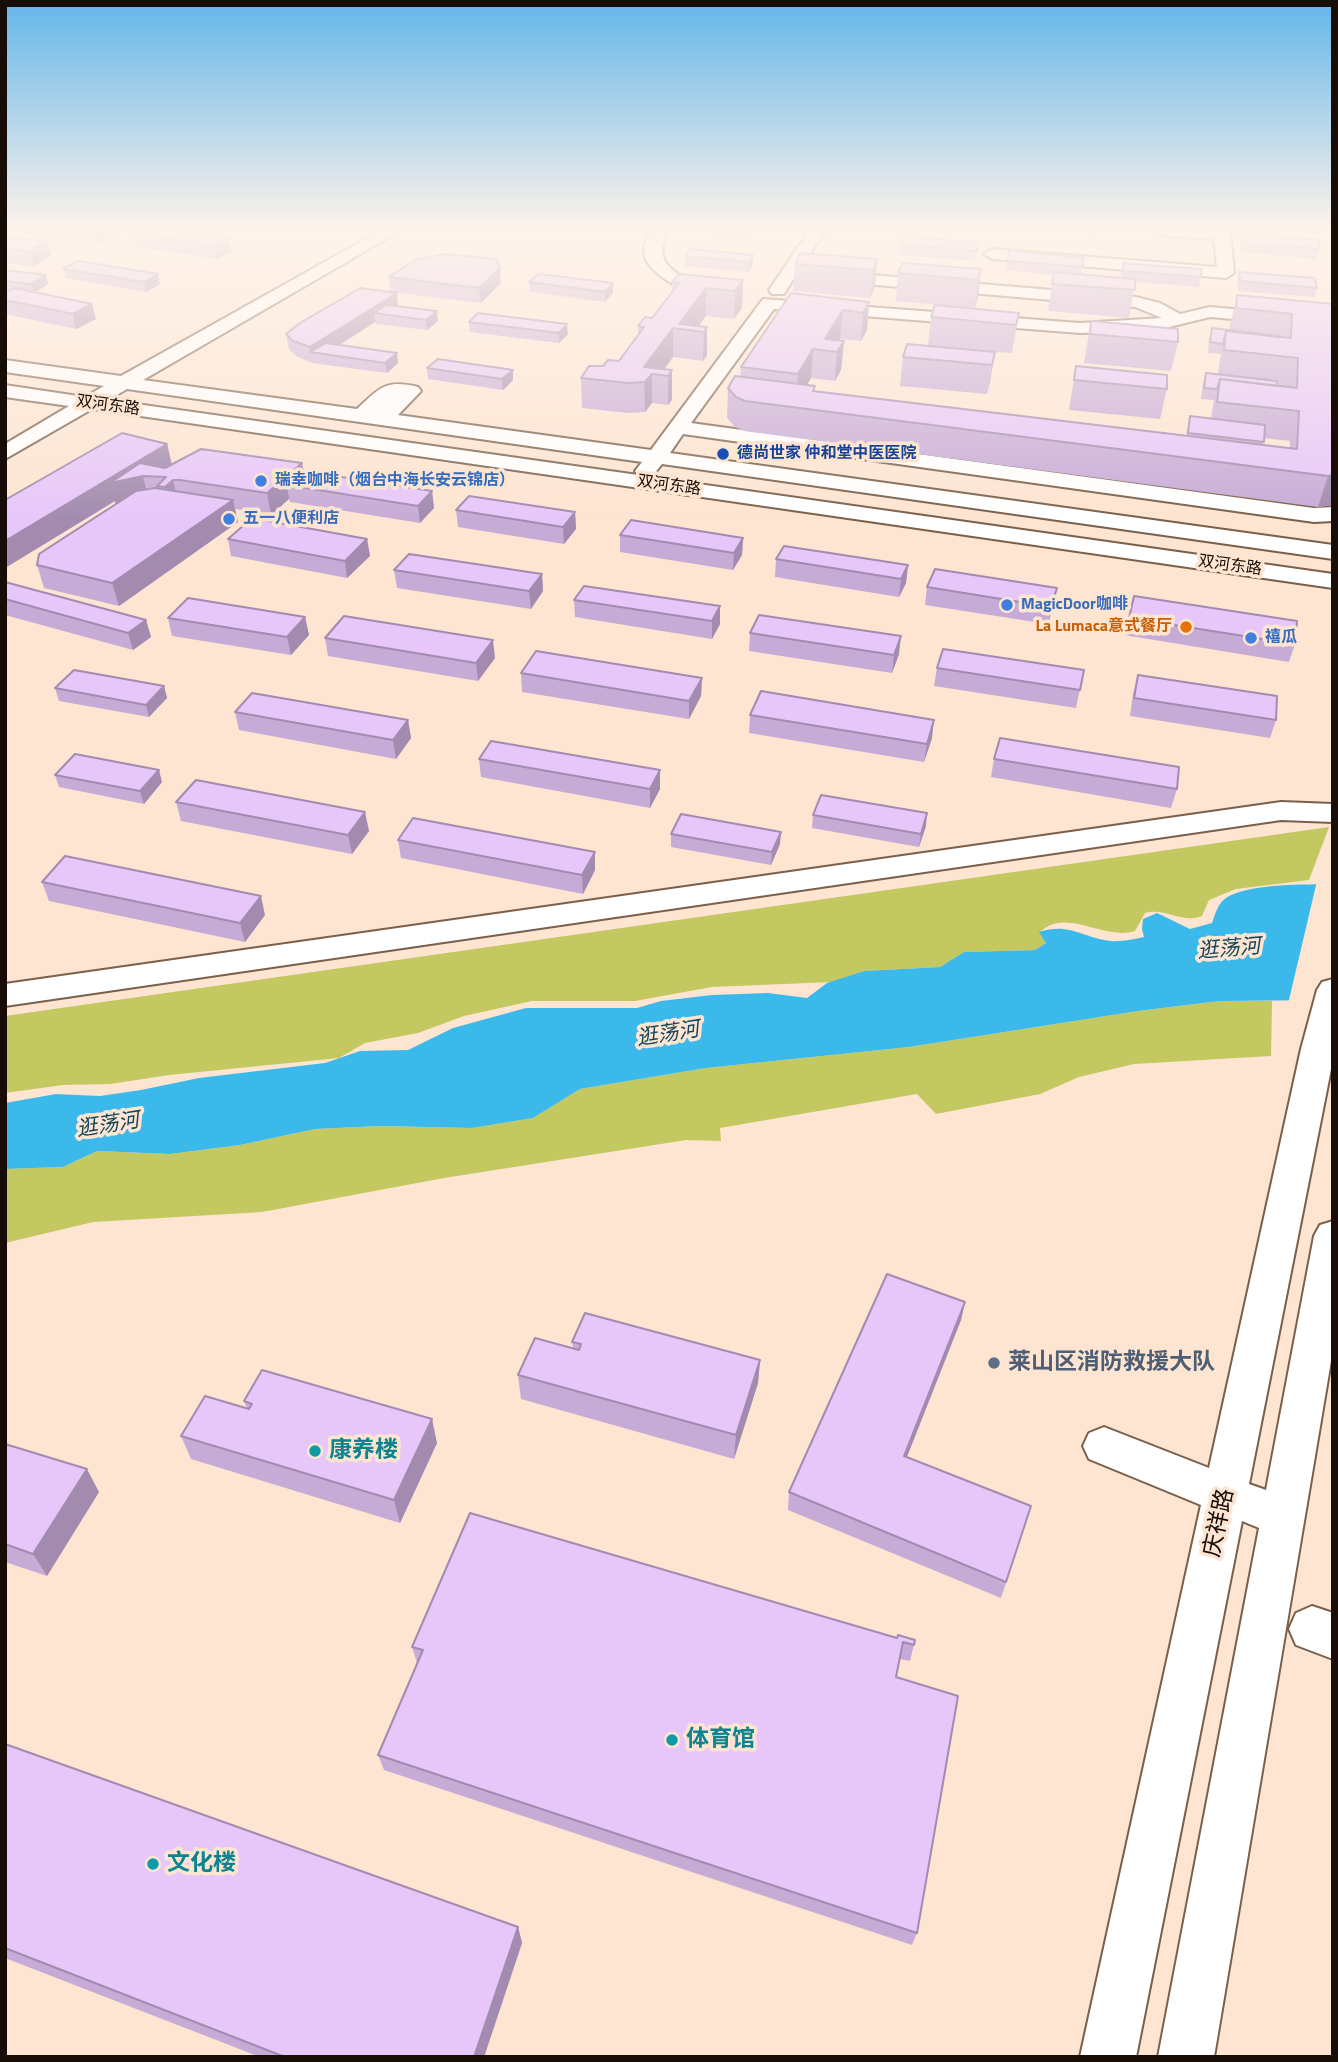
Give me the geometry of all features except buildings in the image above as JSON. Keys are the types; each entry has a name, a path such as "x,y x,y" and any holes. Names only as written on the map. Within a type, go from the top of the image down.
{"street":[{"path":"5,432 192,327"},
{"path":"5,453 221,327"},
{"path":"639,482 655,455 751,327"},
{"path":"1070,327 1139,327"},
{"name":"双河东路","path":"5,366 1333,552"},
{"name":"双河东路","path":"5,391 1333,581"},
{"path":"676,427 1314,515 1333,514"},
{"path":"5,995 1281,811 1333,813"},
{"name":"庆祥路","path":"1108,2057 1318,1049 1333,990"},
{"path":"1186,2057 1333,1236"},
{"path":"1104,1446 1282,1517"}],"green space":[{"path":"1329,827 1309,880 1236,889 1209,900 1202,916 1195,918 1160,912 1145,913 1135,931 1110,932 1062,923 1051,925 1040,932 1046,943 1035,950 964,952 940,967 864,971 832,982 712,987 635,1001 532,1001 464,1016 418,1033 365,1043 339,1058 5,1093 5,1016"},
{"path":"1220,1001 1272,1001 1271,1056 1134,1064 1079,1077 1040,1094 936,1114 917,1094 720,1128 721,1141 686,1140 444,1178 262,1212 93,1222 5,1243 5,1169 63,1167 97,1151 170,1154 240,1145 315,1129 381,1126 472,1128 533,1118 580,1089 706,1068 909,1047 1138,1011"}],"water":[{"name":"逛荡河","path":"1333,884 1333,1000 1220,1001 1138,1011 909,1047 706,1068 580,1089 533,1118 472,1128 381,1126 315,1129 240,1145 170,1154 97,1151 63,1167 5,1169 5,1103 56,1094 100,1096 199,1078 325,1063 360,1051 408,1050 453,1028 526,1008 637,1008 661,1001 712,995 768,993 807,998 827,983 864,971 940,967 964,952 1035,950 1046,943 1039,932 1050,929 1068,930 1111,941 1128,940 1144,937 1143,919 1157,913 1190,929 1212,923 1222,901 1240,892 1280,886"}],"pier":[{"path":"1317,881 1333,881 1333,1003 1288,1004"}],"place":[{"name":"德尚世家 仲和堂中医医院","path":"723,454"},
{"name":"瑞幸咖啡（烟台中海长安云锦店）","path":"261,481"},
{"name":"五一八便利店","path":"229,519"},
{"name":"MagicDoor咖啡","path":"1007,605"},
{"name":"La Lumaca意式餐厅","path":"1186,627"},
{"name":"禧瓜","path":"1251,638"},
{"name":"莱山区消防救援大队","path":"994,1363"},
{"name":"康养楼","path":"315,1451"},
{"name":"体育馆","path":"672,1740"},
{"name":"文化楼","path":"153,1864"}]}
